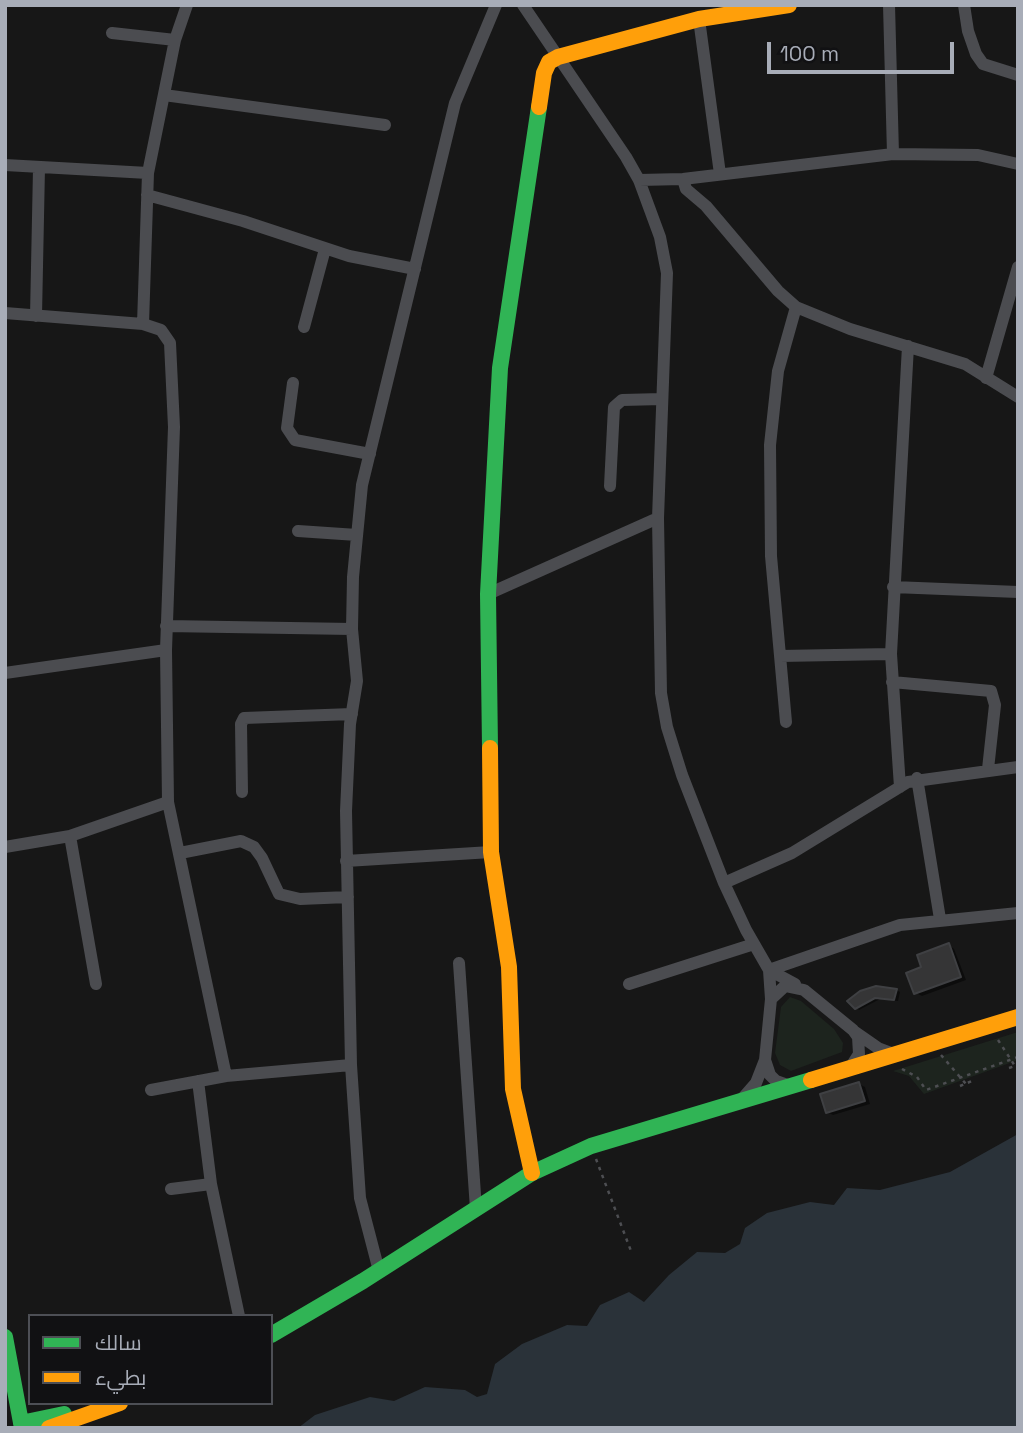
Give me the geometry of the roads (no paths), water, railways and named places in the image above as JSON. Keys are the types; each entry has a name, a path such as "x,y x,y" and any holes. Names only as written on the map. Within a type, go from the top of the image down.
{"street":[{"path":"143,324 148,173 175,40 187,5"},
{"path":"379,1271 360,1198 351,1065 346,861 347,767 357,681 352,629 357,535 362,485 456,103 496,5"},
{"path":"523,5 639,180 660,237 667,273 658,518 664,709 682,775 724,883 769,970 771,999 765,1059 756,1083 741,1100"},
{"path":"532,1172 513,1090 509,967 491,852 488,594 500,368 544,73 549,62 558,57 699,19 760,7 789,5"},
{"path":"890,5 893,154"},
{"path":"964,5 968,31 976,54 983,64 1018,75"},
{"path":"699,19 720,174"},
{"path":"112,33 175,40"},
{"path":"164,95 385,125"},
{"path":"639,180 683,179 893,154 978,155 1018,164"},
{"path":"5,165 148,173"},
{"path":"36,316 39,167"},
{"path":"683,179 686,189 706,206 778,291 796,307 850,329 965,364 1018,397"},
{"path":"147,195 243,221 325,249 415,269"},
{"path":"304,327 325,249"},
{"path":"986,377 1018,267"},
{"path":"786,722 771,556 770,445 778,370 796,307"},
{"path":"5,313 143,324 167,335 172,360 174,465 166,626 169,802 226,1076"},
{"path":"900,787 891,654 908,346"},
{"path":"293,383 287,428 289,435 295,440 370,454"},
{"path":"610,485 614,407 622,400 663,399"},
{"path":"488,594 658,518"},
{"path":"299,531 357,535"},
{"path":"893,587 1018,592"},
{"path":"166,626 352,629"},
{"path":"5,673 166,650"},
{"path":"780,656 891,654"},
{"path":"892,682 991,691 995,705 988,769"},
{"path":"242,792 241,724 244,718 352,714"},
{"path":"724,883 792,853 917,778 1018,767"},
{"path":"917,778 940,919"},
{"path":"5,847 70,836 169,802"},
{"path":"70,836 96,984"},
{"path":"180,853 241,841 254,847 262,858 279,894 300,899 348,897"},
{"path":"346,861 491,852"},
{"path":"769,970 900,925 940,919 993,918 1018,913"},
{"path":"629,984 754,944"},
{"path":"459,963 475,1209"},
{"path":"769,970 799,986 895,1061"},
{"path":"771,999 785,986 799,986"},
{"path":"273,1334 379,1271 532,1172 591,1146 850,1069 895,1061 1018,1017"},
{"path":"850,1069 859,1054 858,1037 853,1030"},
{"path":"765,1059 770,1075 790,1086"},
{"path":"151,1090 226,1076 351,1065"},
{"path":"198,1082 211,1184 239,1314"},
{"path":"171,1189 211,1184"},
{"path":"5,1337 22,1425 68,1413 82,1414"},
{"path":"49,1428 113,1405"}]}
